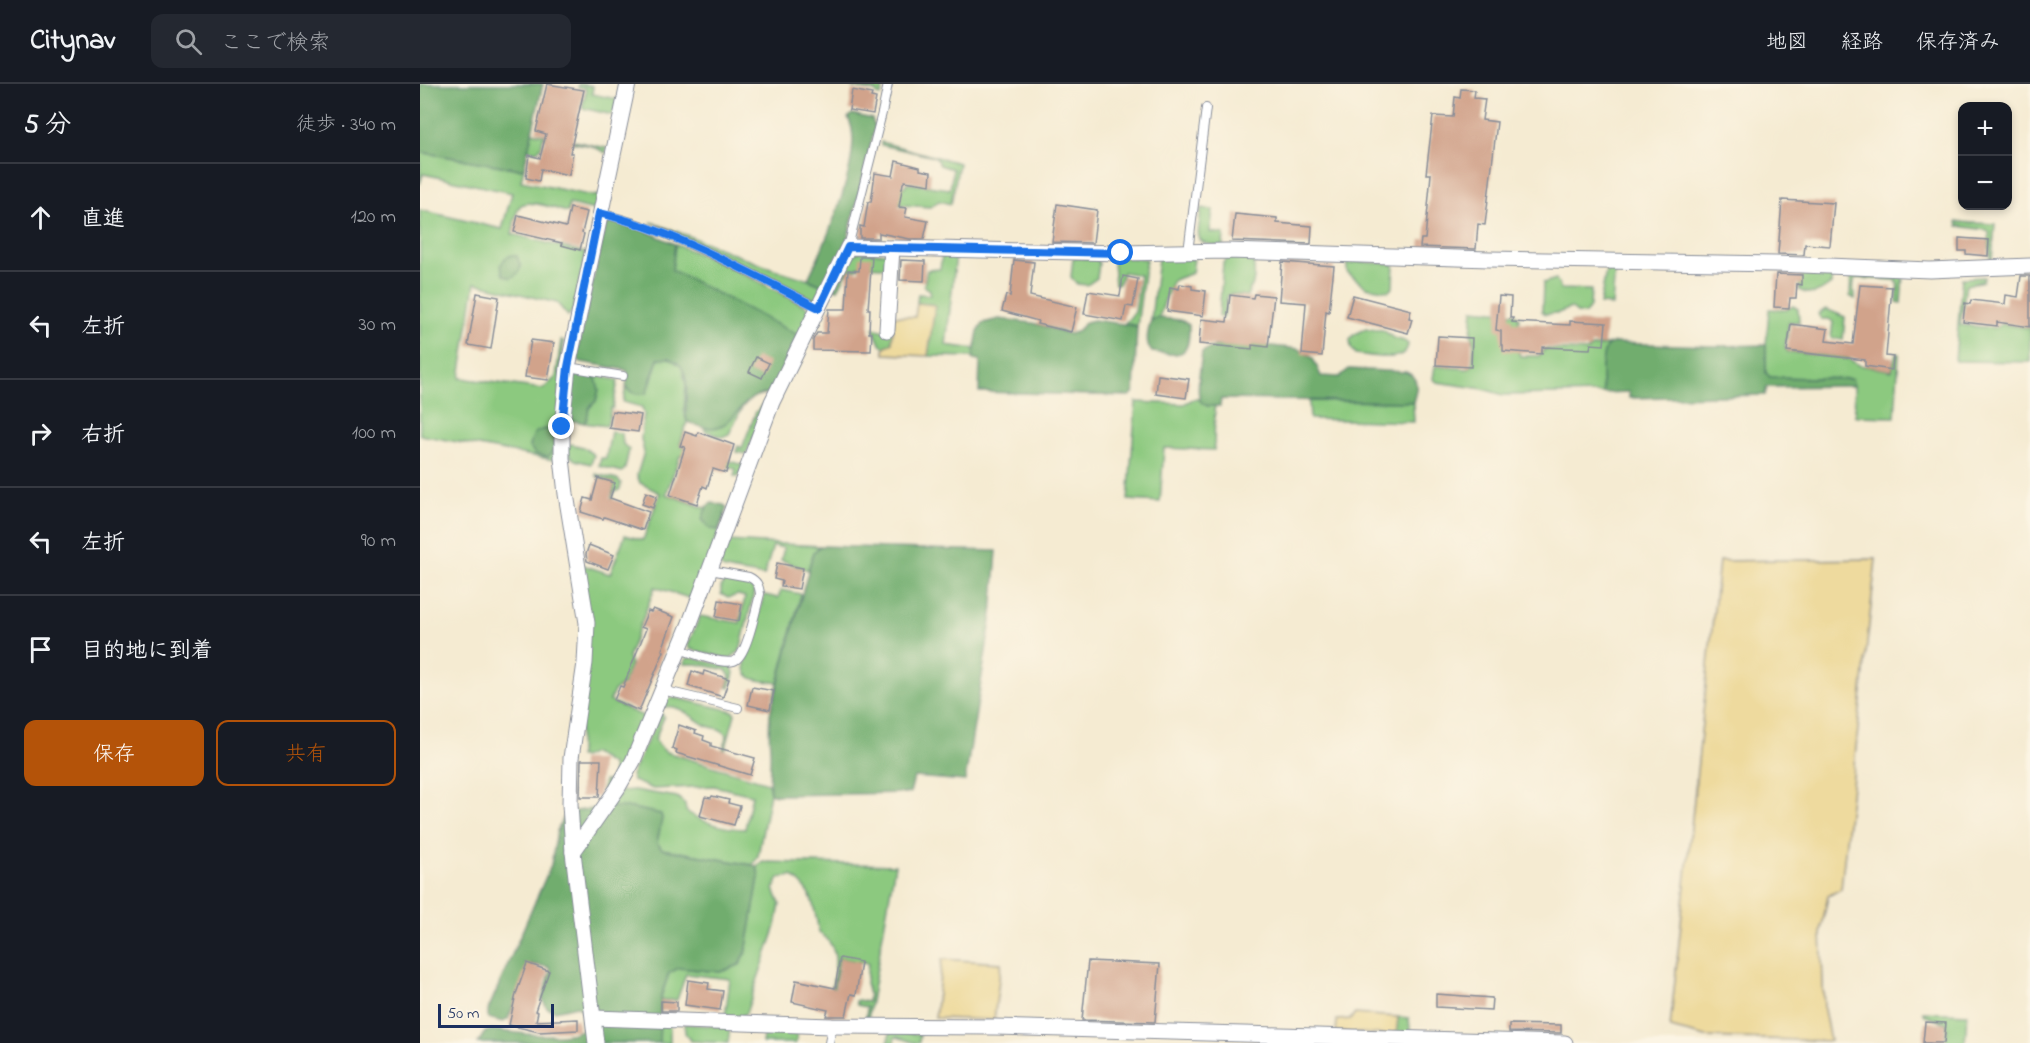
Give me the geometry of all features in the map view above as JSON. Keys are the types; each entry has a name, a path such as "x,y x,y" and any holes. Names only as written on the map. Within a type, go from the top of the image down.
{"street":[{"path":"596,1043 573,852 570,804 571,758 585,663 588,624 567,503 562,458 562,417 568,367 627,84"},
{"path":"573,852 617,789 633,761 710,570 772,402 848,247 1121,253 1227,251 1489,260 1776,264 1930,270 2030,266"},
{"path":"887,330 892,248"},
{"path":"594,1018 832,1026 995,1027 1565,1043"}],"lane":[{"path":"848,247 888,84"},
{"path":"1188,252 1206,108"},
{"path":"599,213 644,225 726,261 819,308"},
{"path":"568,367 623,376"},
{"path":"679,649 723,662 733,662 743,653 760,594 759,585 749,577 710,570"},
{"path":"662,690 738,708"},
{"path":"830,1043 832,1026"}],"green space":[{"path":"420,84 543,84 524,168 420,152"},
{"path":"579,84 593,86 592,94 617,99 613,115 582,108 586,92 585,88 578,87"},
{"path":"851,84 884,84 881,96 875,91 851,87"},
{"path":"852,114 872,119 875,127 846,246 823,286 808,279 833,222 848,174 852,152 852,133 848,118"},
{"path":"532,132 607,148 606,153 592,146 543,137 541,147 537,151 528,150"},
{"path":"881,142 959,163 951,204 939,201 930,207 901,205 888,199 887,185 905,187 906,183 950,189 953,169 940,165 935,157 881,145"},
{"path":"420,152 524,168 521,181 593,196 598,195 595,210 569,204 568,212 566,212 529,203 520,206 516,215 512,234 586,253 573,310 568,316 557,303 475,283 460,378 543,389 556,377 561,340 564,342 560,373 557,450 553,460 420,435 420,210 502,229 512,193 423,174 420,184"},
{"path":"1201,208 1213,210 1210,232 1224,234 1223,246 1205,243 1199,237"},
{"path":"615,222 635,226 675,244 672,270 798,335 772,392 748,401 723,425 704,427 687,422 685,374 680,365 670,358 658,359 646,394 640,394 633,393 626,387 628,373 626,370 581,362 576,358 606,223"},
{"path":"651,222 823,286 818,298 813,299"},
{"path":"1957,222 1995,224 1992,260 1990,259 1989,232 1958,226"},
{"path":"675,244 726,265 808,307 809,313 798,340 672,270"},
{"path":"858,252 886,253 885,267 859,266 857,269 849,269 838,289 834,289 851,256"},
{"path":"956,254 946,345 975,349 974,357 928,356 935,305 917,303 918,294 930,295 930,290 924,286 927,270 940,269 942,255"},
{"path":"512,255 517,256 521,267 518,273 511,278 503,275 501,265 505,258"},
{"path":"1118,257 1146,259 1137,326 1125,323 1135,312 1140,275 1123,272 1119,284 1115,284 1113,264"},
{"path":"1073,258 1097,259 1099,264 1097,278 1087,285 1077,284 1071,277"},
{"path":"1158,258 1194,259 1192,273 1173,281 1159,318 1151,320"},
{"path":"1227,258 1252,259 1254,280 1247,296 1230,294 1227,296 1224,317 1219,317 1223,263"},
{"path":"1347,261 1394,264 1393,287 1389,291 1366,287 1347,272"},
{"path":"1615,269 1612,305 1600,304 1606,270"},
{"path":"1801,270 1833,272 1831,284 1816,293 1799,290"},
{"path":"1851,273 1903,275 1901,303 1897,302 1896,280 1857,278 1854,280 1855,299 1850,296"},
{"path":"1984,277 1983,281 1966,285 1960,325 1996,328 2001,324 2030,328 2030,362 1955,361 1962,278"},
{"path":"1556,279 1561,289 1591,290 1590,307 1585,314 1577,313 1571,308 1558,313 1545,314 1542,311 1543,283"},
{"path":"1793,306 1798,309 1799,322 1789,322 1785,348 1788,352 1847,358 1859,365 1892,371 1896,353 1899,354 1895,417 1855,416 1852,379 1770,377 1766,373 1769,309 1786,310"},
{"path":"1473,309 1514,313 1519,318 1518,350 1520,356 1539,356 1545,349 1588,351 1592,347 1607,345 1602,362 1603,393 1503,395 1483,389 1437,382 1433,379 1435,366 1468,369 1473,365 1474,343 1471,334"},
{"path":"1826,309 1845,317 1843,340 1831,338 1833,322 1829,319 1821,319 1818,314"},
{"path":"1159,318 1181,320 1189,325 1188,344 1182,352 1177,354 1152,352 1147,337 1151,320"},
{"path":"999,319 1033,323 1070,334 1076,332 1086,322 1094,320 1137,326 1134,392 1130,396 979,392 980,360 973,359 978,331 983,323"},
{"path":"873,328 893,333 892,343 884,347 880,344"},
{"path":"1365,329 1383,330 1408,344 1406,350 1394,357 1356,354 1351,348 1350,339"},
{"path":"1613,343 1766,345 1766,373 1770,377 1852,379 1854,386 1767,387 1765,395 1629,398 1629,392 1603,393 1603,356 1607,345"},
{"path":"1254,344 1299,349 1313,358 1321,376 1339,377 1349,369 1406,372 1414,377 1415,381 1413,402 1221,399 1220,406 1203,404 1199,398 1198,386 1202,352 1215,346"},
{"path":"670,358 682,367 686,385 684,412 687,422 681,447 743,465 738,477 734,476 736,469 684,455 680,456 666,494 725,515 695,600 655,587 628,657 631,664 623,684 614,691 610,701 645,717 624,765 601,801 604,781 609,781 613,775 612,765 593,753 583,758 579,757 583,565 610,574 625,535 643,540 660,493 640,483 637,475 644,452 641,439 644,414 642,407 623,402 626,387 630,392 650,386 658,359"},
{"path":"578,374 596,378 599,390 596,401 589,408 584,423 574,421 569,423 571,380"},
{"path":"590,375 618,380 607,426 584,423 589,408 596,401 596,378"},
{"path":"1193,399 1199,399 1207,406 1215,406 1214,450 1164,448 1160,502 1128,500 1136,402 1184,404"},
{"path":"1309,401 1413,402 1414,422 1310,419"},
{"path":"744,404 729,434 722,437 705,431 704,427 709,428"},
{"path":"763,404 767,405 746,454 736,452 738,446 742,448 756,412"},
{"path":"547,429 555,443 548,457 535,454 530,447 534,434"},
{"path":"611,431 622,434 623,444 629,450 625,469 622,472 599,466 601,458 606,458"},
{"path":"571,444 583,447 594,455 591,464 575,460 569,455 568,446"},
{"path":"596,474 617,479 621,483 620,489 614,493 611,502 615,483 596,476"},
{"path":"712,503 724,505 727,508 718,530 710,529 702,519 707,506"},
{"path":"728,541 820,546 813,553 808,570 781,560 784,548 773,546 764,576 722,568 720,564"},
{"path":"820,546 997,551 992,614 965,781 914,777 910,793 776,795 770,793 770,714 813,553"},
{"path":"725,580 746,583 754,592 740,651 729,659 690,649 688,645 700,616 740,623 745,597 738,595 728,598 721,594 721,587"},
{"path":"781,590 801,594 778,683 751,678 747,675 745,664 764,595 778,598"},
{"path":"687,658 732,667 734,673 730,688 727,687 730,676 726,670 697,664 684,664"},
{"path":"669,698 733,711 735,714 724,754 722,754 727,735 681,710 663,706 664,701"},
{"path":"661,713 664,717 655,739 666,752 768,783 770,793 758,856 753,865 662,849 657,843 662,818 609,807 622,791 634,790 677,797 685,804 686,811 706,822 745,829 752,795 714,786 653,789 633,781 631,775"},
{"path":"627,807 661,814 657,843 662,849 757,866 759,877 746,953 739,965 720,972 679,968 669,973 661,996 659,1043 478,1043 485,1032 492,1030 565,1035 582,1029 582,1010 577,1006 555,1011 547,1008 542,999 551,971 549,967 531,964 528,966 508,1019 503,1022 488,1018 488,1010 551,865 557,831 563,818 575,811"},
{"path":"763,862 895,865 868,1019 866,1018 867,1007 857,1005 856,1001 868,1002 866,983 868,963 839,958 833,992 831,992 835,967 834,952 826,938 819,932 809,894 792,876 779,878 774,889 780,904 776,926 746,1013 742,1017 725,1017 730,979 686,974 677,1000 660,1000 669,973 678,968 720,972 740,965 746,953 759,877 757,866"},
{"path":"1923,1012 1967,1014 1965,1043 1946,1043 1947,1023 1926,1016"},
{"path":"1398,1017 1409,1018 1408,1036 1396,1035"},
{"path":"685,1024 730,1027 728,1043 691,1041 685,1033"},
{"path":"659,1025 668,1025 670,1028 670,1043 659,1043"},
{"path":"764,1029 797,1033 796,1043 762,1043"},
{"path":"890,1032 920,1034 919,1043 895,1037 894,1043 888,1043"}],"sand":[{"path":"917,303 935,305 928,356 884,354 884,347 892,343 894,316 915,317"},
{"path":"1876,559 1841,889 1828,896 1821,931 1824,1010 1830,1041 1706,1037 1670,1028 1719,561"},
{"path":"942,959 1001,963 994,1020 935,1018"},
{"path":"1354,1014 1398,1017 1396,1035 1336,1032 1337,1020 1351,1019"}],"building":[{"path":"547,84 584,90 570,153 573,153 569,175 541,169 539,181 526,178 529,155 540,158 546,134 536,131"},
{"path":"1461,89 1475,90 1474,98 1485,99 1482,120 1497,122 1485,225 1478,224 1476,249 1420,247 1421,239 1425,239 1431,174 1426,174 1433,116 1453,117 1455,97 1460,98"},
{"path":"852,90 872,94 871,97 876,98 873,114 849,110"},
{"path":"896,161 931,172 930,185 905,181 903,183 899,207 907,208 905,217 928,221 924,239 910,239 879,233 879,238 860,238 860,226 864,227 868,202 871,202 875,173 893,176"},
{"path":"1782,200 1834,203 1830,246 1805,244 1804,255 1778,254"},
{"path":"1057,204 1097,210 1093,243 1052,242"},
{"path":"570,208 587,212 580,250 561,245 562,243 514,232 518,215 566,227"},
{"path":"1235,214 1277,218 1277,223 1312,226 1311,244 1232,241"},
{"path":"1959,238 1989,240 1988,256 1959,251"},
{"path":"860,257 872,257 868,309 870,309 869,333 872,333 871,351 813,350 813,340 817,333 827,333 829,309 846,309 848,270 859,271"},
{"path":"901,260 925,261 924,281 900,280"},
{"path":"1014,260 1034,262 1030,296 1077,307 1071,332 1037,324 1038,321 1002,311 1006,295 1010,296"},
{"path":"1282,262 1334,266 1329,312 1326,311 1322,356 1302,354 1306,303 1279,301"},
{"path":"1776,274 1802,275 1802,285 1797,284 1796,298 1790,298 1789,308 1774,307"},
{"path":"1123,276 1138,279 1133,307 1126,306 1123,321 1084,314 1088,291 1120,296"},
{"path":"2021,276 2030,276 2030,327 1997,322 1997,326 1963,322 1965,303 1970,304 1971,300 2005,304 2006,295 2018,297"},
{"path":"1180,284 1206,291 1203,316 1167,311 1170,287 1179,289"},
{"path":"1860,285 1892,287 1886,356 1893,357 1892,370 1865,366 1865,360 1787,351 1791,324 1828,329 1826,341 1853,344"},
{"path":"477,293 499,297 491,349 468,345"},
{"path":"1254,294 1274,296 1268,347 1252,345 1252,349 1199,344 1201,319 1227,322 1230,295 1253,298"},
{"path":"1353,295 1411,310 1409,318 1412,319 1408,333 1347,317"},
{"path":"1499,296 1511,297 1510,318 1513,318 1512,322 1570,325 1570,321 1606,323 1604,345 1591,344 1590,349 1542,347 1542,354 1503,351 1501,331 1496,330"},
{"path":"1438,336 1472,338 1471,367 1436,365"},
{"path":"531,340 554,343 548,380 525,377"},
{"path":"756,357 769,363 762,378 749,372"},
{"path":"1158,375 1189,379 1186,398 1156,394"},
{"path":"612,411 641,415 638,432 609,428"},
{"path":"685,432 697,436 698,432 734,445 726,473 713,469 707,488 703,486 697,504 670,495 685,447 680,446"},
{"path":"598,478 615,483 610,498 649,512 643,530 581,512 585,498 592,500"},
{"path":"646,492 657,496 653,508 642,504"},
{"path":"589,545 614,555 608,569 587,561 586,554"},
{"path":"777,563 803,568 799,589 781,586 782,581 774,579"},
{"path":"719,600 742,604 739,621 716,617"},
{"path":"653,609 674,617 662,650 664,651 639,711 614,700 620,686 623,687 646,629 641,627 648,611 651,612"},
{"path":"692,671 703,675 704,671 729,679 723,697 688,686"},
{"path":"752,687 774,691 770,710 748,705"},
{"path":"679,725 704,736 703,740 711,743 711,746 755,758 750,775 676,753 677,750 672,748"},
{"path":"581,760 601,760 599,797 580,797"},
{"path":"712,796 729,800 728,803 740,806 734,825 700,816 705,797 711,798"},
{"path":"840,958 861,962 856,995 851,994 846,1016 826,1016 828,1010 792,1002 796,980 835,988"},
{"path":"1088,961 1160,964 1155,1022 1082,1020"},
{"path":"527,963 549,971 535,1011 538,1012 536,1021 578,1019 578,1030 539,1032 509,1025 516,994"},
{"path":"688,980 709,983 708,989 723,991 720,1010 685,1005"},
{"path":"1436,994 1492,998 1491,1010 1436,1007"},
{"path":"661,1001 677,1002 677,1011 661,1011"},
{"path":"1925,1022 1946,1023 1944,1043 1923,1043"},
{"path":"1509,1024 1561,1025 1561,1033 1509,1032"}],"route":[{"path":"562,427 568,367 599,213 644,225 726,261 819,308 848,247 1121,253"}]}
